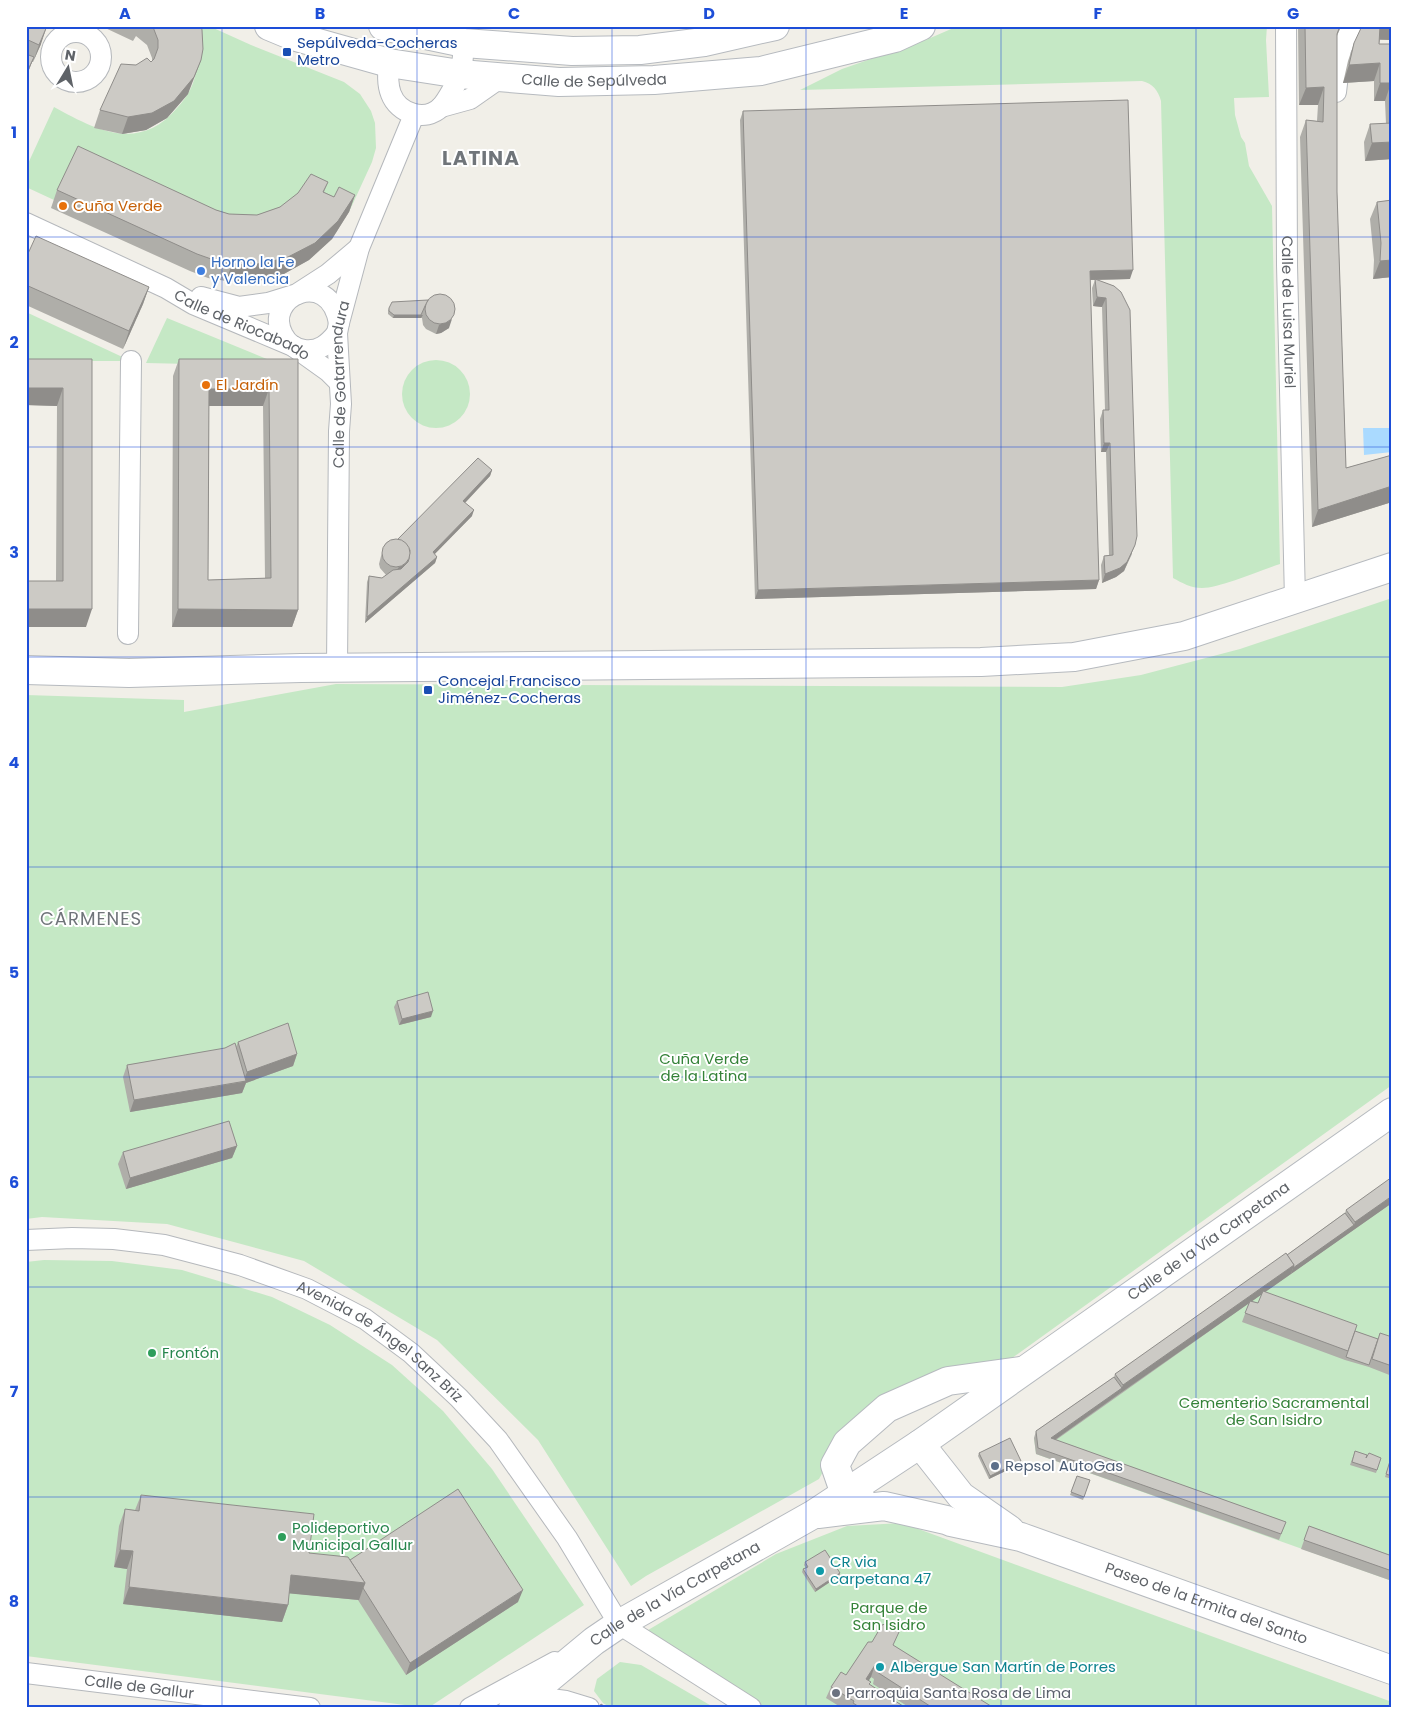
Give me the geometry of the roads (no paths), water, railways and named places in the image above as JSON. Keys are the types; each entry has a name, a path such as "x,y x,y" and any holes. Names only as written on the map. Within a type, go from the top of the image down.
{"street":[{"name":"Calle de Sepúlveda","path":"269,26 293,36 389,63 460,74 559,82 654,80 760,70 894,38 920,26"},
{"name":"Calle de Sepúlveda","path":"383,26 464,43 572,51 640,50 704,42 775,26"},
{"name":"Calle de Luisa Muriel","path":"1286,26 1287,265 1295,599"},
{"path":"1336,92 1341,49 1353,26"},
{"path":"464,43 448,52 406,45 397,46 391,50 388,81 391,95 402,107 414,115 429,115 441,107 470,99 500,78"},
{"path":"441,107 460,74 464,43"},
{"name":"Calle de Gotarrendura","path":"336,668 338,431 341,404 338,328 359,248 414,115"},
{"name":"Calle de Riocabado","path":"26,223 166,288 193,304 293,346 328,371 339,382"},
{"name":"Calle de Riocabado","path":"166,288 239,306 268,304 297,294 328,274 359,248"},
{"path":"309,291 320,294 331,301 337,311 338,328 330,342 317,349 302,350 286,340 281,332 280,314 283,305 289,298 309,291"},
{"path":"128,634 131,361"},
{"path":"26,670 129,673 336,668 981,662 1074,657 1184,636 1392,567"},
{"name":"Calle de la Vía Carpetana","path":"520,1702 594,1641 619,1624 814,1514 920,1444 1392,1112"},
{"name":"Avenida de Ángel Sanz Briz","path":"26,1240 114,1239 164,1245 240,1265 307,1289 365,1319 411,1354 460,1398 498,1440 567,1538 619,1624"},
{"name":"Calle de la Vía Carpetana","path":"845,1494 835,1465 847,1443 887,1408 948,1381 1024,1370"},
{"name":"Paseo de la Ermita del Santo","path":"920,1444 961,1496 1021,1537"},
{"path":"845,1494 884,1506"},
{"name":"Paseo de la Ermita del Santo","path":"814,1514 884,1506 1021,1537 1392,1670"},
{"path":"619,1624 751,1708"},
{"path":"470,1708 594,1641"},
{"name":"Calle de Gallur","path":"26,1673 310,1708"},
{"path":"520,1702 566,1701 589,1708"}],"water":[{"path":"1363,428 1392,428 1392,452 1364,455"}],"place":[{"name":"Sepúlveda-Cocheras Metro","path":"287,52"},
{"name":"Cuña Verde","path":"63,206"},
{"name":"Horno la Fe y Valencia","path":"201,271"},
{"name":"El Jardín","path":"206,385"},
{"name":"Concejal Francisco Jiménez-Cocheras","path":"428,690"},
{"name":"Frontón","path":"152,1353"},
{"name":"Repsol AutoGas","path":"995,1466"},
{"name":"Polideportivo Municipal Gallur","path":"282,1537"},
{"name":"CR via carpetana 47","path":"820,1571"},
{"name":"Albergue San Martín de Porres","path":"880,1667"},
{"name":"Parroquia Santa Rosa de Lima","path":"836,1693"}],"district":[{"name":"LATINA","path":"481,158"},
{"name":"CÁRMENES","path":"91,919"}],"park label":[{"name":"Cuña Verde de la Latina","path":"704,1068"},
{"name":"Cementerio Sacramental de San Isidro","path":"1274,1412"},
{"name":"Parque de San Isidro","path":"889,1616"}]}
